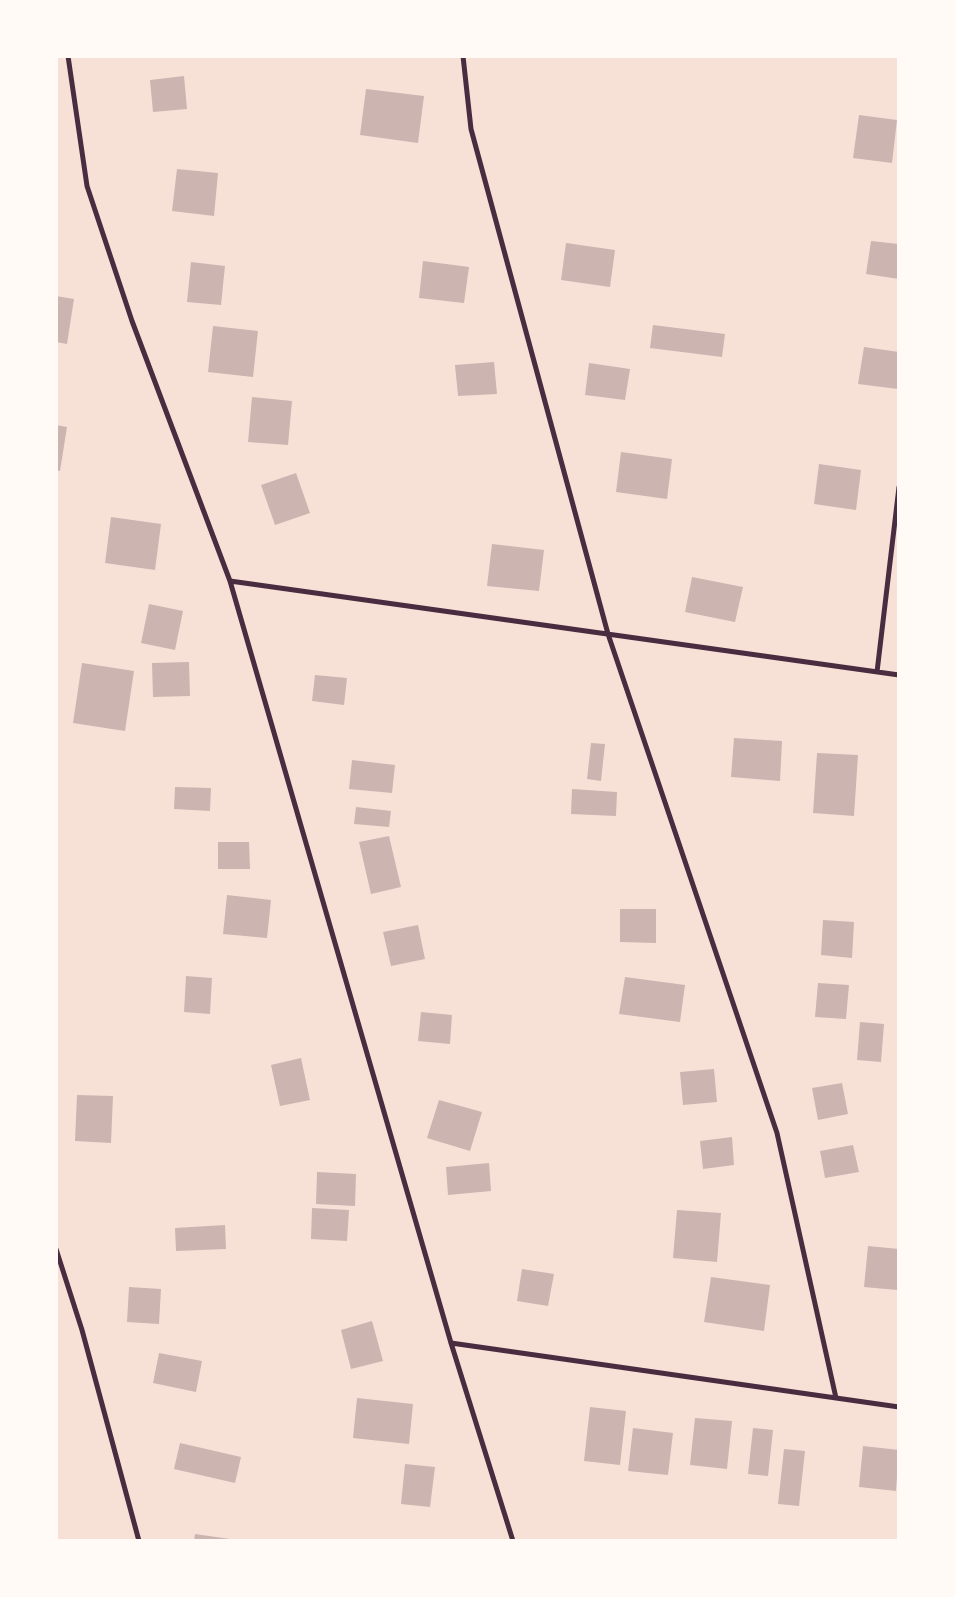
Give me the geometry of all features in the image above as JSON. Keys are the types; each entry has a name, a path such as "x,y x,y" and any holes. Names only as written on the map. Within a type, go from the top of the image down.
{"street":[{"path":"68,56 87,186 132,321 230,581 451,1343 513,1541"},
{"path":"463,56 471,129 608,634 777,1133 836,1398"},
{"path":"876,672 899,487"},
{"path":"230,581 899,675"},
{"path":"56,1249 82,1330 139,1541"},
{"path":"451,1343 899,1406"}],"building":[{"path":"184,76 187,109 153,112 150,80"},
{"path":"366,89 424,96 418,143 360,135"},
{"path":"859,115 897,120 892,163 853,158"},
{"path":"177,169 218,173 214,216 172,211"},
{"path":"871,241 899,244 899,279 866,274"},
{"path":"566,243 615,250 610,287 561,280"},
{"path":"423,261 469,267 464,303 419,298"},
{"path":"191,262 225,266 221,305 187,302"},
{"path":"56,296 74,299 67,344 56,342"},
{"path":"653,325 725,334 722,357 650,348"},
{"path":"213,326 258,331 253,377 208,372"},
{"path":"864,347 899,352 898,389 858,384"},
{"path":"494,362 497,394 458,396 455,365"},
{"path":"589,363 630,369 625,400 585,395"},
{"path":"252,397 292,401 288,445 248,442"},
{"path":"56,425 67,427 60,471 56,470"},
{"path":"621,452 672,459 667,499 616,492"},
{"path":"819,464 861,470 856,510 814,504"},
{"path":"296,473 310,513 275,525 261,485"},
{"path":"111,517 161,524 155,570 105,563"},
{"path":"492,544 544,550 539,591 487,586"},
{"path":"692,577 743,587 735,622 685,612"},
{"path":"149,604 183,611 175,650 141,643"},
{"path":"189,662 190,696 153,697 152,663"},
{"path":"82,663 134,671 125,731 73,723"},
{"path":"315,675 347,678 344,705 312,701"},
{"path":"734,738 782,741 780,781 731,777"},
{"path":"591,743 605,744 601,781 587,779"},
{"path":"817,753 858,755 854,816 813,813"},
{"path":"352,760 395,765 392,793 349,789"},
{"path":"175,787 211,788 210,811 174,809"},
{"path":"572,789 617,792 616,816 571,814"},
{"path":"356,807 391,811 389,827 354,824"},
{"path":"389,836 401,887 371,894 359,842"},
{"path":"218,842 249,842 250,869 218,869"},
{"path":"227,895 271,900 267,938 223,934"},
{"path":"620,909 656,909 656,943 620,942"},
{"path":"823,920 854,922 852,958 821,955"},
{"path":"418,925 425,959 391,966 383,932"},
{"path":"186,976 212,978 210,1014 184,1012"},
{"path":"625,977 685,985 680,1022 619,1014"},
{"path":"818,983 849,985 846,1019 815,1017"},
{"path":"421,1012 452,1015 450,1044 418,1041"},
{"path":"860,1022 884,1024 881,1062 857,1060"},
{"path":"301,1058 310,1100 280,1106 271,1065"},
{"path":"714,1069 717,1102 683,1105 680,1072"},
{"path":"842,1083 848,1114 818,1120 812,1088"},
{"path":"77,1095 113,1096 111,1143 75,1141"},
{"path":"439,1100 482,1112 470,1151 427,1138"},
{"path":"732,1137 734,1165 703,1169 700,1141"},
{"path":"853,1145 859,1172 825,1178 820,1151"},
{"path":"489,1163 491,1191 448,1195 446,1167"},
{"path":"317,1172 356,1174 355,1206 316,1204"},
{"path":"312,1208 349,1210 347,1241 311,1239"},
{"path":"677,1210 721,1213 717,1262 673,1258"},
{"path":"225,1225 226,1249 176,1251 175,1228"},
{"path":"868,1246 899,1249 897,1290 864,1287"},
{"path":"522,1269 554,1274 548,1306 517,1301"},
{"path":"711,1277 770,1285 764,1331 704,1322"},
{"path":"129,1287 161,1289 159,1324 127,1322"},
{"path":"372,1321 383,1361 351,1369 341,1330"},
{"path":"159,1353 202,1361 196,1392 153,1383"},
{"path":"357,1398 413,1404 409,1444 353,1438"},
{"path":"590,1407 626,1411 620,1465 584,1461"},
{"path":"695,1418 732,1421 727,1469 690,1465"},
{"path":"633,1428 673,1433 668,1475 628,1471"},
{"path":"753,1428 773,1430 768,1476 748,1474"},
{"path":"180,1443 241,1457 235,1483 174,1469"},
{"path":"863,1446 899,1450 896,1491 859,1487"},
{"path":"784,1449 805,1451 799,1506 778,1504"},
{"path":"405,1464 435,1467 430,1507 401,1504"},
{"path":"195,1534 237,1540 237,1541 194,1541"}]}
